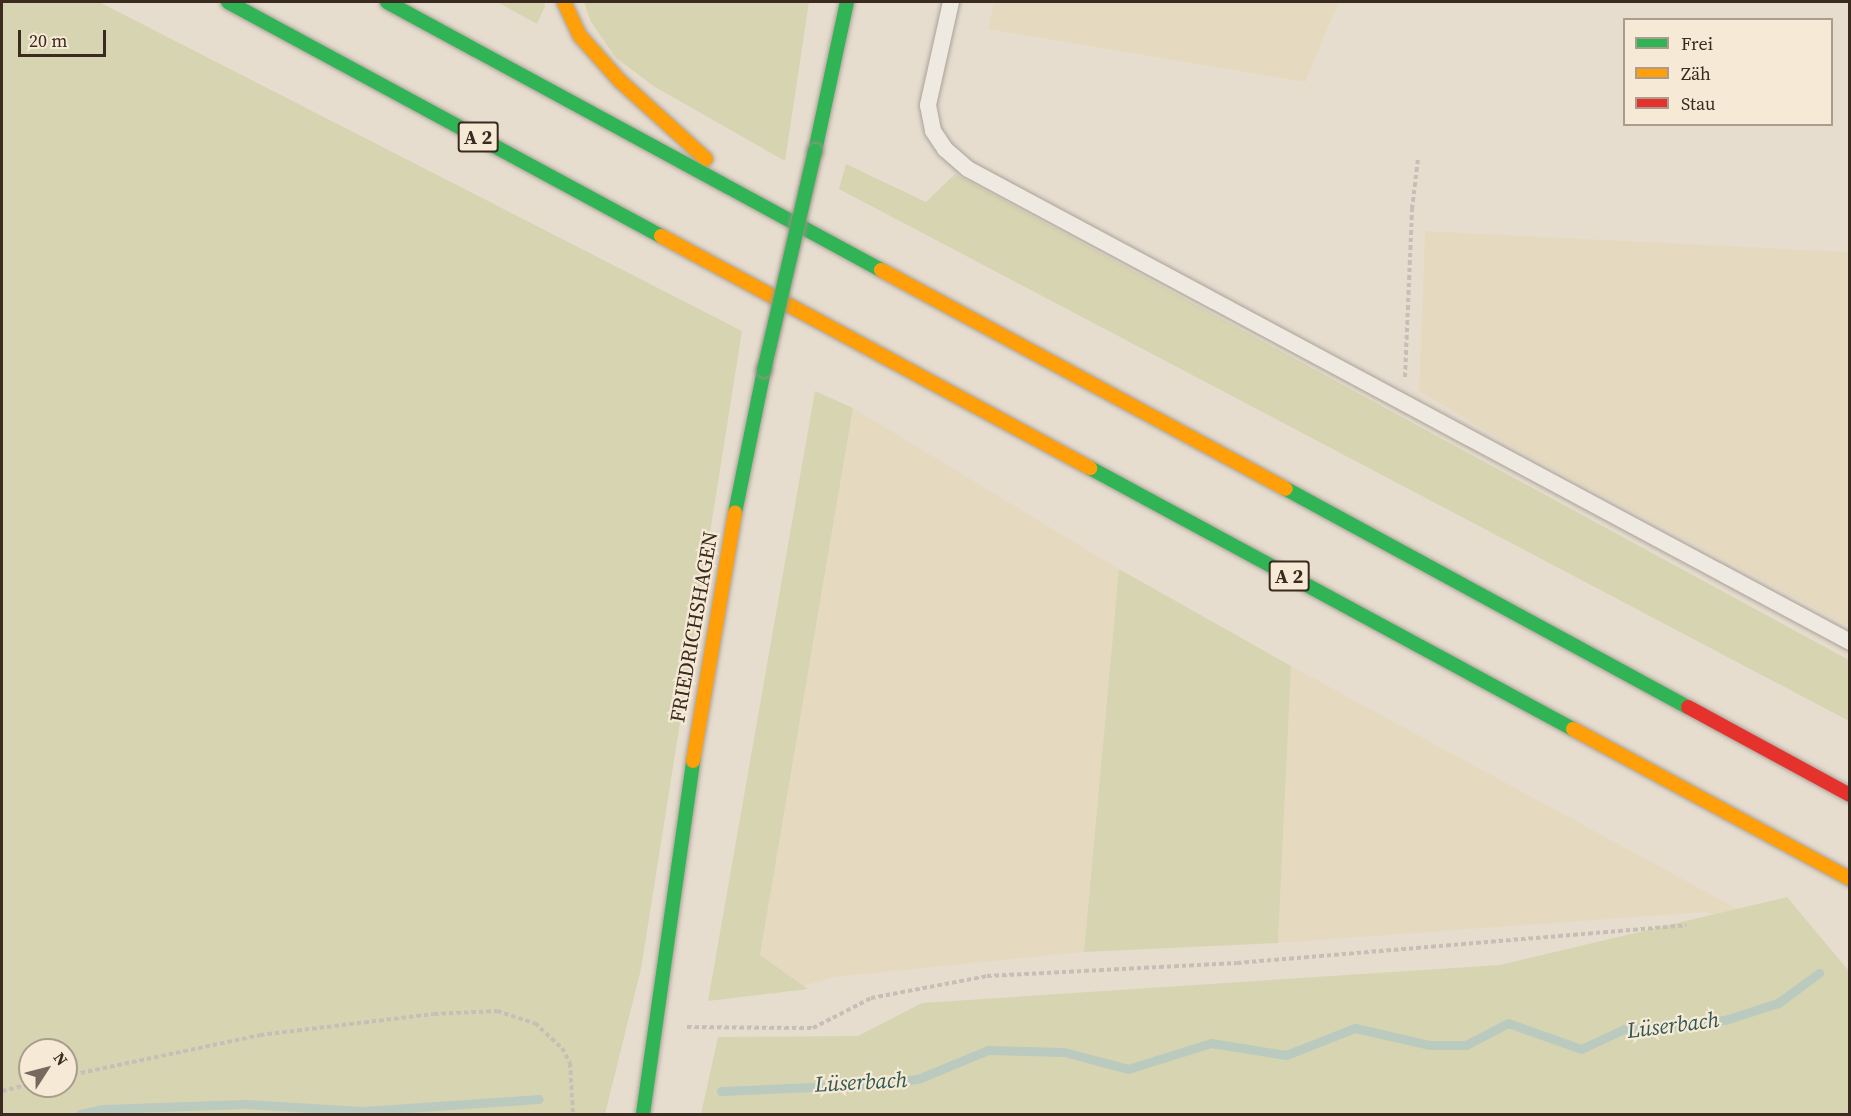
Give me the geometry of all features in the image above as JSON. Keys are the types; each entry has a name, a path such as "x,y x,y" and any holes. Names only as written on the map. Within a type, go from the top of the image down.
{"main road":[{"name":"A 2","path":"228,2 1850,879"},
{"path":"387,2 1850,795"},
{"path":"564,2 580,36 620,81 745,195"},
{"name":"FRIEDRICHSHAGEN","path":"643,1114 691,771 721,590 765,370 847,2"}],"lane":[{"path":"951,2 928,105 933,131 945,149 968,169 1850,642"}],"path":[{"path":"1404,404 1412,209 1418,159"},
{"path":"656,1027 813,1028 871,998 987,976 1237,963 1686,925"},
{"path":"78,1073 261,1035 422,1015 496,1011 535,1023 562,1047 570,1063 573,1114"},
{"path":"2,1091 18,1087"}],"shaded area":[{"path":"2,2 99,2 742,331 641,969 605,1114 2,1114"},
{"path":"497,2 544,2 545,6 537,24"},
{"path":"584,2 809,2 785,161 655,87 616,58 591,22"},
{"path":"994,2 1339,2 1305,82 988,29"},
{"path":"846,164 926,202 955,174 1849,660 1849,721 839,189"},
{"path":"1425,231 1849,252 1849,626 1529,456 1419,391"},
{"path":"815,391 853,408 760,955 808,989 708,1001"},
{"path":"853,408 1119,569 1084,952 835,977 771,995 760,955"},
{"path":"1119,569 1291,666 1278,943 1084,952"},
{"path":"1291,666 1745,913 1734,924 1707,912 1278,943"},
{"path":"1787,897 1849,971 1849,1114 701,1114 718,1037 858,1036 922,1003 1500,965"}],"waterway":[{"name":"Lüserbach","path":"721,1091 859,1085 918,1079 988,1050 1064,1052 1128,1069 1211,1043 1286,1055 1355,1028 1429,1045 1466,1045 1508,1023 1581,1049 1624,1029 1725,1020 1778,1003 1819,973"},
{"path":"80,1114 103,1109 245,1104 363,1111 539,1099"}],"traffic: fast":[{"path":"228,2 661,236"},
{"path":"387,2 881,270"},
{"path":"815,151 847,2"},
{"path":"764,370 815,151"},
{"path":"735,513 764,370"},
{"path":"1090,468 1573,729"},
{"path":"1286,489 1688,707"},
{"path":"643,1114 693,761"}],"traffic: slow":[{"path":"564,2 580,36 620,81 706,159"},
{"path":"661,236 1090,468"},
{"path":"881,270 1286,489"},
{"path":"693,761 735,513"},
{"path":"1573,729 1850,879"}],"traffic: jam":[{"path":"1688,707 1850,795"}]}
